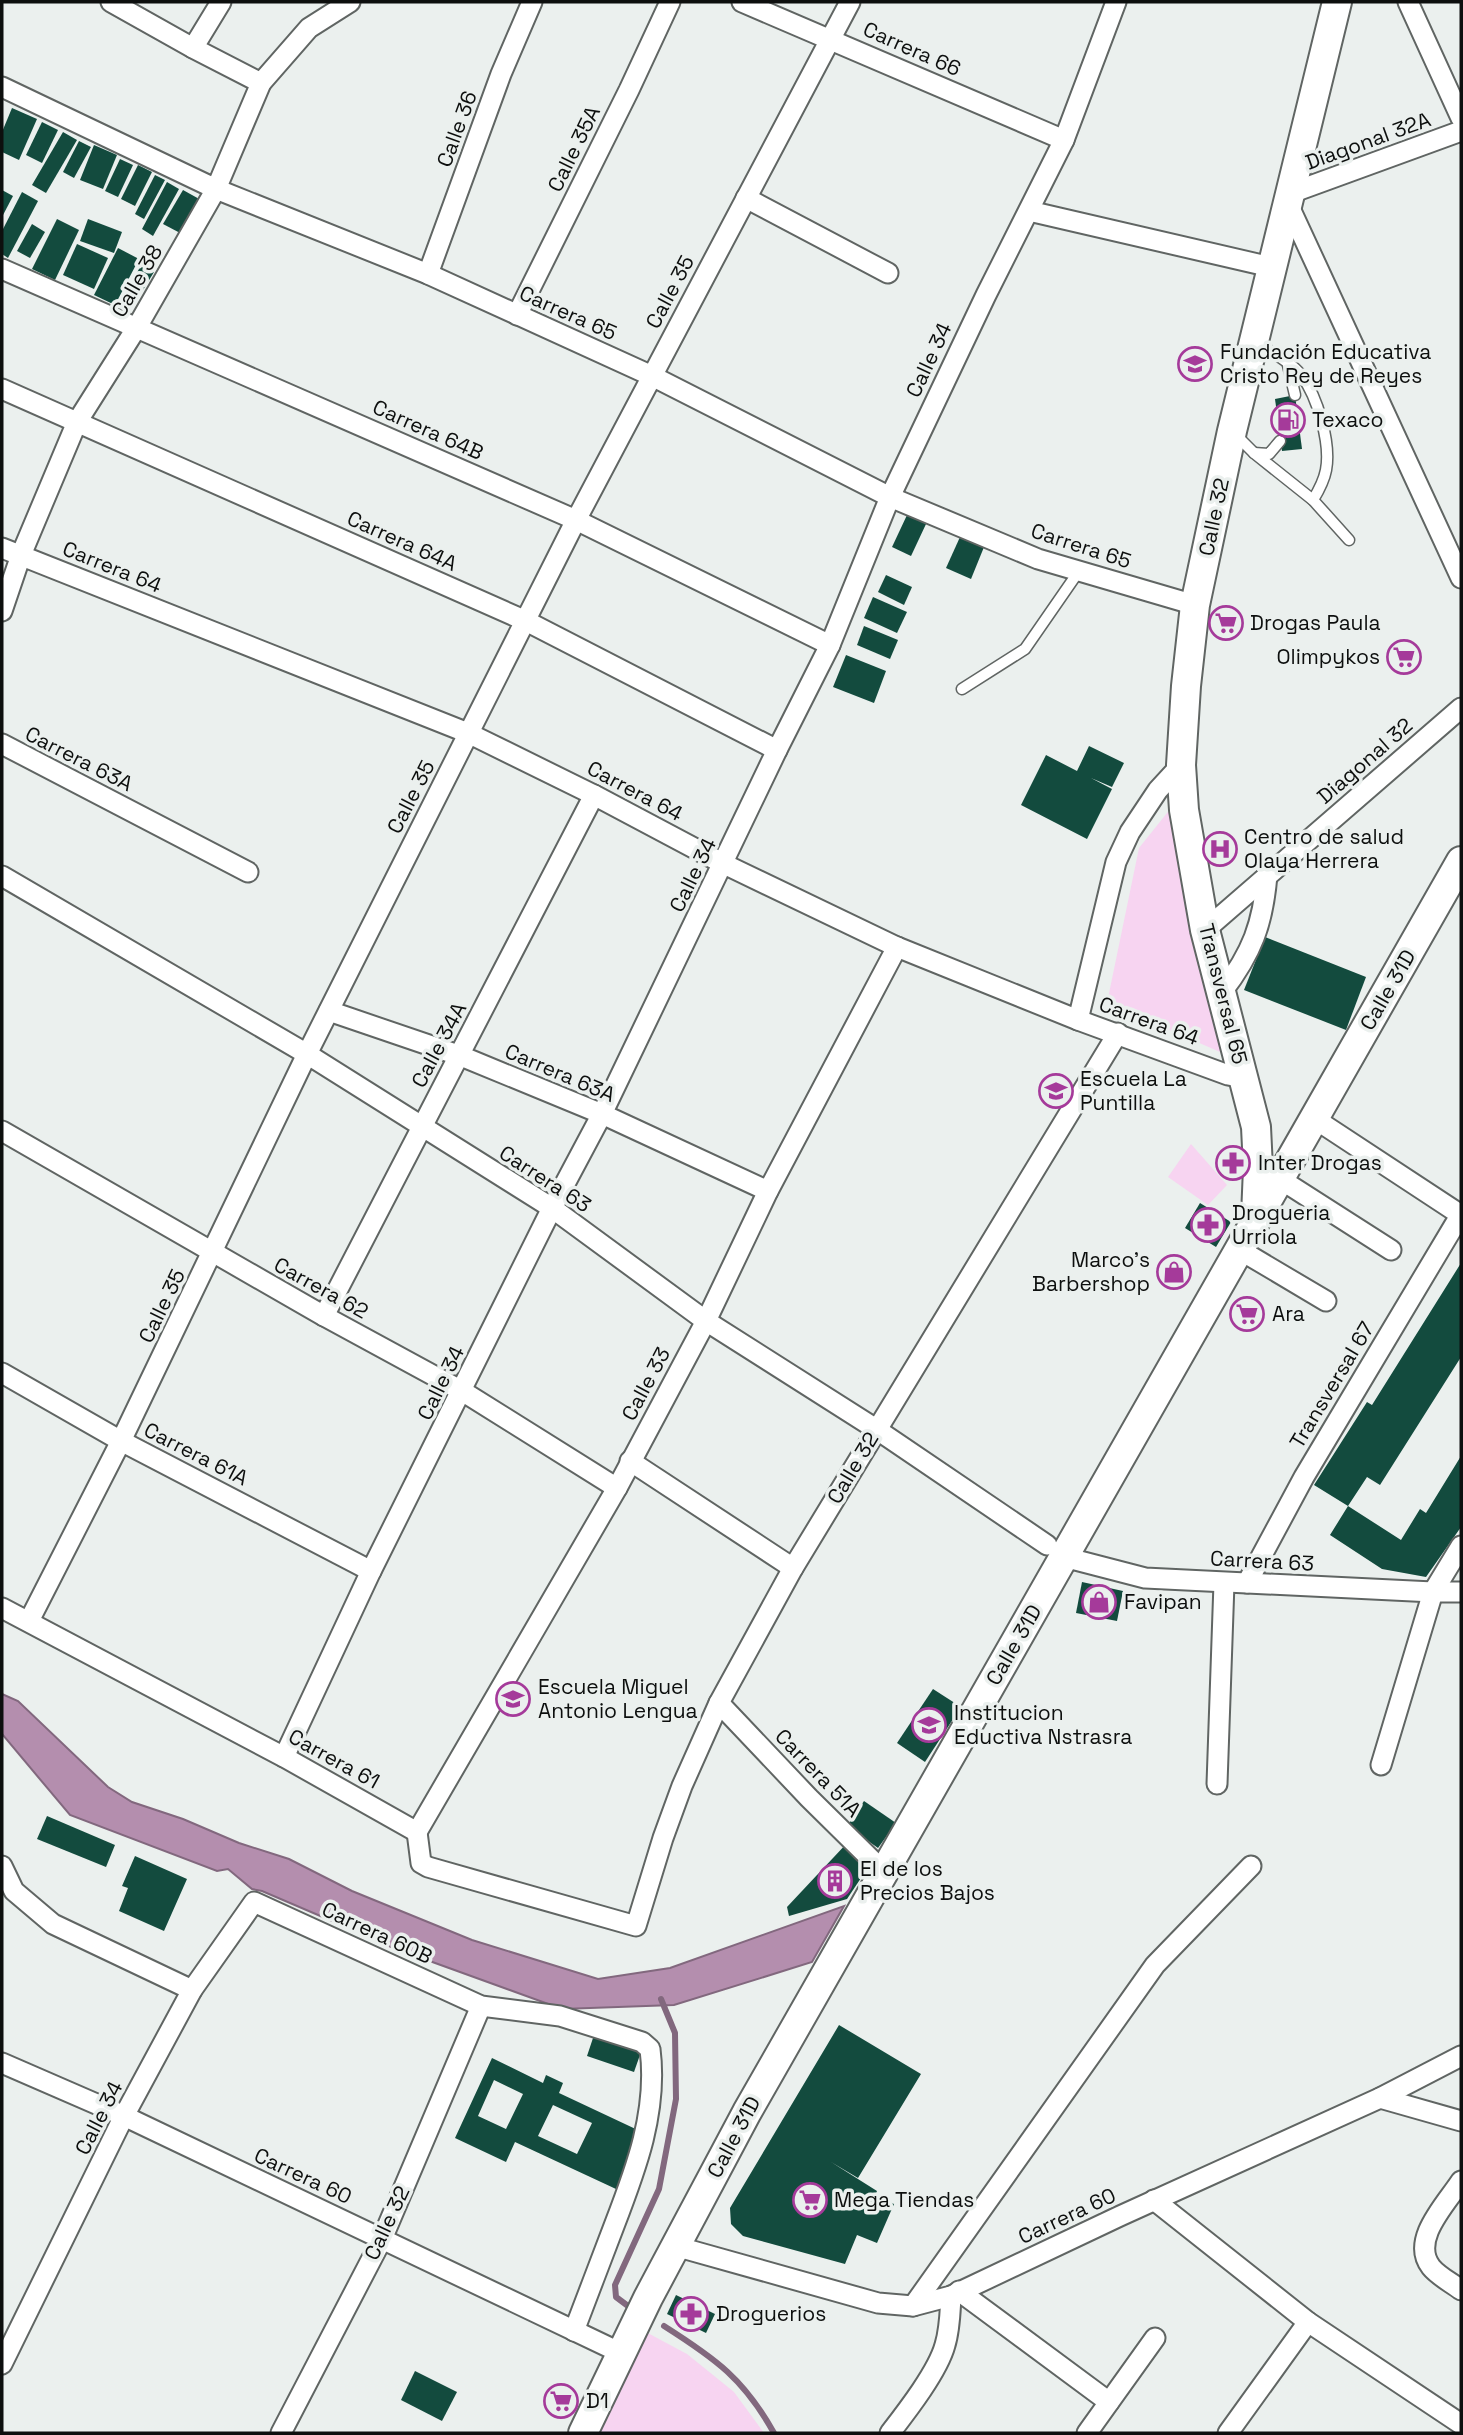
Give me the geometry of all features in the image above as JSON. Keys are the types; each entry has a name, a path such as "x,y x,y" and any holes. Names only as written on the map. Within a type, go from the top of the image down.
{"street":[{"path":"111,2 261,83"},
{"path":"193,48 221,2"},
{"name":"Calle 38","path":"2,611 21,555 77,422 137,327 216,189 261,83 309,27 350,2"},
{"name":"Calle 36","path":"428,274 501,74 532,2"},
{"name":"Calle 35A","path":"517,315 670,2"},
{"name":"Carrera 66","path":"742,2 1064,140"},
{"name":"Calle 35","path":"29,1621 121,1441 307,1054 576,520 850,2"},
{"name":"Calle 34","path":"284,1756 371,1571 552,1208 602,1114 830,645 890,497 986,295 1064,140 1116,2"},
{"name":"Calle 32","path":"1181,765 1195,605 1270,267 1337,2"},
{"path":"1408,2 1461,118"},
{"name":"Carrera 65","path":"2,87 216,189 428,274 652,376 890,497 1038,559 1195,605"},
{"name":"Diagonal 32A","path":"1289,199 1461,131"},
{"path":"746,198 888,273"},
{"path":"1289,199 1461,578"},
{"path":"1029,211 1270,267"},
{"name":"Carrera 64B","path":"2,269 576,520 830,645"},
{"name":"Carrera 64A","path":"2,389 526,621 777,750"},
{"name":"Carrera 64","path":"2,548 468,733 594,795 724,864 897,947 1078,1020 1228,1075 1244,1078"},
{"name":"Diagonal 32","path":"1205,930 1461,708"},
{"name":"Carrera 63A","path":"2,744 248,872"},
{"path":"1078,1020 1116,862 1130,832 1158,790 1181,765"},
{"name":"Transversal 65","path":"1181,765 1185,810 1205,930 1256,1127 1256,1222"},
{"name":"Calle 34A","path":"324,1316 594,795"},
{"name":"Calle 31D","path":"583,2433 675,2246 747,2112 885,1872 1056,1551 1240,1250 1461,860"},
{"path":"1222,992 1241,966 1256,938 1264,907 1267,875"},
{"name":"Carrera 63","path":"2,877 307,1054 552,1208 706,1321 876,1429 1056,1551 1145,1578 1461,1592"},
{"name":"Calle 33","path":"417,1832 617,1488 706,1321 768,1191 897,947"},
{"name":"Carrera 63A","path":"329,1011 461,1056 602,1114 768,1191"},
{"name":"Calle 32","path":"417,1832 421,1863 428,1867 636,1926 682,1786 719,1703 793,1568 1118,1033"},
{"path":"1315,1119 1461,1215"},
{"name":"Carrera 62","path":"2,1131 324,1316 462,1391 617,1488"},
{"path":"1280,1179 1391,1250"},
{"name":"Transversal 67","path":"1248,1583 1304,1477 1461,1215"},
{"path":"1240,1250 1326,1301"},
{"name":"Carrera 61A","path":"2,1373 121,1441 371,1571"},
{"path":"630,1461 793,1568"},
{"path":"1381,1766 1433,1592 1461,1546"},
{"path":"1217,1784 1224,1583"},
{"name":"Carrera 61","path":"2,1608 284,1756 417,1832"},
{"name":"Carrera 51A","path":"719,1703 808,1798 885,1872"},
{"path":"2,1866 14,1891 53,1924 192,1990"},
{"path":"913,2306 1155,1965 1251,1866"},
{"name":"Calle 34","path":"2,2364 124,2116 192,1990 254,1902"},
{"name":"Carrera 60B","path":"254,1902 481,2006 560,2016 642,2042 650,2049 652,2068 648,2128 635,2172 574,2332"},
{"name":"Calle 32","path":"281,2433 382,2239 481,2006"},
{"name":"Carrera 60","path":"675,2246 877,2303 913,2306 955,2294 1380,2098 1461,2056"},
{"name":"Carrera 60","path":"2,2063 124,2116 621,2353"},
{"path":"1380,2098 1461,2121"},
{"path":"1461,2181 1434,2221 1423,2245 1424,2255 1432,2269 1461,2290"},
{"path":"1154,2200 1308,2322 1461,2424"},
{"path":"890,2433 914,2401 945,2347 955,2294 1110,2402"},
{"path":"1228,2433 1308,2322"},
{"path":"1087,2433 1155,2338"}],"lane":[{"path":"1253,341 1301,375 1316,404 1327,442 1327,468 1313,500"},
{"path":"1288,365 1295,395"},
{"path":"1232,431 1254,453 1313,500 1349,540"},
{"path":"1254,453 1269,454 1280,441"},
{"path":"962,689 1025,649 1079,571"}],"shaded area":[{"path":"1171,808 1227,1055 1107,1003 1139,848"},
{"path":"1191,1144 1227,1185 1208,1205 1168,1177"},
{"path":"2,1694 18,1701 108,1787 132,1802 289,1859 352,1891 472,1940 598,1979 670,1968 844,1906 812,1962 674,2005 562,2009 391,1947 349,1925 332,1921 252,1889 228,1869 217,1871 70,1815 2,1734"},
{"path":"644,2331 687,2354 734,2392 764,2433 594,2433"}],"building":[{"path":"12,108 37,119 19,160 2,152 2,132"},
{"path":"42,122 58,130 42,163 26,155"},
{"path":"63,132 77,140 46,193 32,185"},
{"path":"79,141 91,147 74,178 63,172"},
{"path":"94,145 117,155 103,189 80,180"},
{"path":"120,159 133,165 118,197 105,191"},
{"path":"138,165 152,172 135,206 121,199"},
{"path":"155,175 165,180 144,219 135,214"},
{"path":"167,182 179,189 153,236 142,229"},
{"path":"2,190 13,196 2,217"},
{"path":"183,190 201,200 182,234 163,224"},
{"path":"22,192 38,201 8,258 2,254 2,231"},
{"path":"57,219 79,230 55,280 32,269"},
{"path":"88,219 122,232 114,253 80,241"},
{"path":"32,224 45,232 30,258 17,251"},
{"path":"77,244 108,258 94,289 63,275"},
{"path":"118,248 139,259 115,305 94,295"},
{"path":"142,264 154,272 132,308 120,301"},
{"name":"Texaco","path":"1295,395 1302,449 1282,451 1275,399"},
{"path":"907,515 926,524 911,556 892,547"},
{"path":"960,537 984,547 971,579 946,568"},
{"path":"886,575 912,587 904,605 878,592"},
{"path":"873,597 907,612 897,633 864,618"},
{"path":"864,626 898,640 890,659 857,645"},
{"path":"846,655 886,671 874,703 833,687"},
{"path":"1089,746 1124,763 1112,787 1091,778 1112,789 1087,839 1021,805 1046,755 1077,771"},
{"path":"1265,937 1366,977 1346,1030 1244,990"},
{"name":"Drogueria Urriola","path":"1200,1203 1231,1222 1216,1247 1185,1228"},
{"path":"1461,1263 1461,1357 1380,1485 1367,1477 1348,1506 1314,1485 1367,1402 1372,1405"},
{"path":"1461,1456 1461,1527 1426,1577 1382,1569 1330,1535 1348,1506 1401,1540 1420,1509 1426,1513"},
{"name":"Favipan","path":"1082,1582 1123,1591 1117,1621 1076,1613"},
{"name":"Institucion Eductiva Nstrasra","path":"933,1689 961,1707 925,1762 897,1743"},
{"path":"864,1801 896,1823 878,1848 847,1826"},
{"path":"47,1816 115,1845 106,1867 37,1839"},
{"name":"El de los Precios Bajos","path":"848,1842 871,1863 847,1899 789,1916 787,1907"},
{"path":"135,1856 187,1879 164,1931 119,1911 128,1888 122,1886"},
{"path":"839,2025 921,2074 858,2178 831,2162 877,2191 875,2196 894,2204 877,2243 857,2235 845,2264 743,2236 731,2224 730,2208"},
{"path":"594,2035 641,2052 634,2072 587,2056"},
{"path":"492,2058 543,2083 546,2075 563,2083 559,2093 642,2132 616,2189 515,2142 506,2162 455,2138","holes":["494,2080 523,2094 506,2129 478,2116","553,2105 592,2123 577,2154 538,2136"]},
{"name":"Droguerios","path":"676,2295 715,2314 706,2333 667,2314"},
{"path":"415,2371 457,2392 442,2421 401,2400"}],"waterway":[{"path":"628,2306 616,2297 615,2285 659,2189 676,2099 675,2033 661,1999"},
{"path":"664,2326 714,2360 740,2384 774,2433"}],"place":[{"name":"Fundación Educativa Cristo Rey de Reyes","path":"1195,364"},
{"name":"Texaco","path":"1288,420"},
{"name":"Drogas Paula","path":"1226,623"},
{"name":"Olimpykos","path":"1404,657"},
{"name":"Centro de salud Olaya Herrera","path":"1220,849"},
{"name":"Escuela La Puntilla","path":"1056,1091"},
{"name":"Inter Drogas","path":"1233,1163"},
{"name":"Drogueria Urriola","path":"1208,1225"},
{"name":"Marco's Barbershop","path":"1174,1272"},
{"name":"Ara","path":"1247,1314"},
{"name":"Favipan","path":"1099,1602"},
{"name":"Escuela Miguel Antonio Lengua","path":"513,1699"},
{"name":"Institucion Eductiva Nstrasra","path":"929,1725"},
{"name":"El de los Precios Bajos","path":"835,1881"},
{"name":"Mega Tiendas","path":"810,2200"},
{"name":"Droguerios","path":"691,2314"},
{"name":"D1","path":"561,2401"}]}
